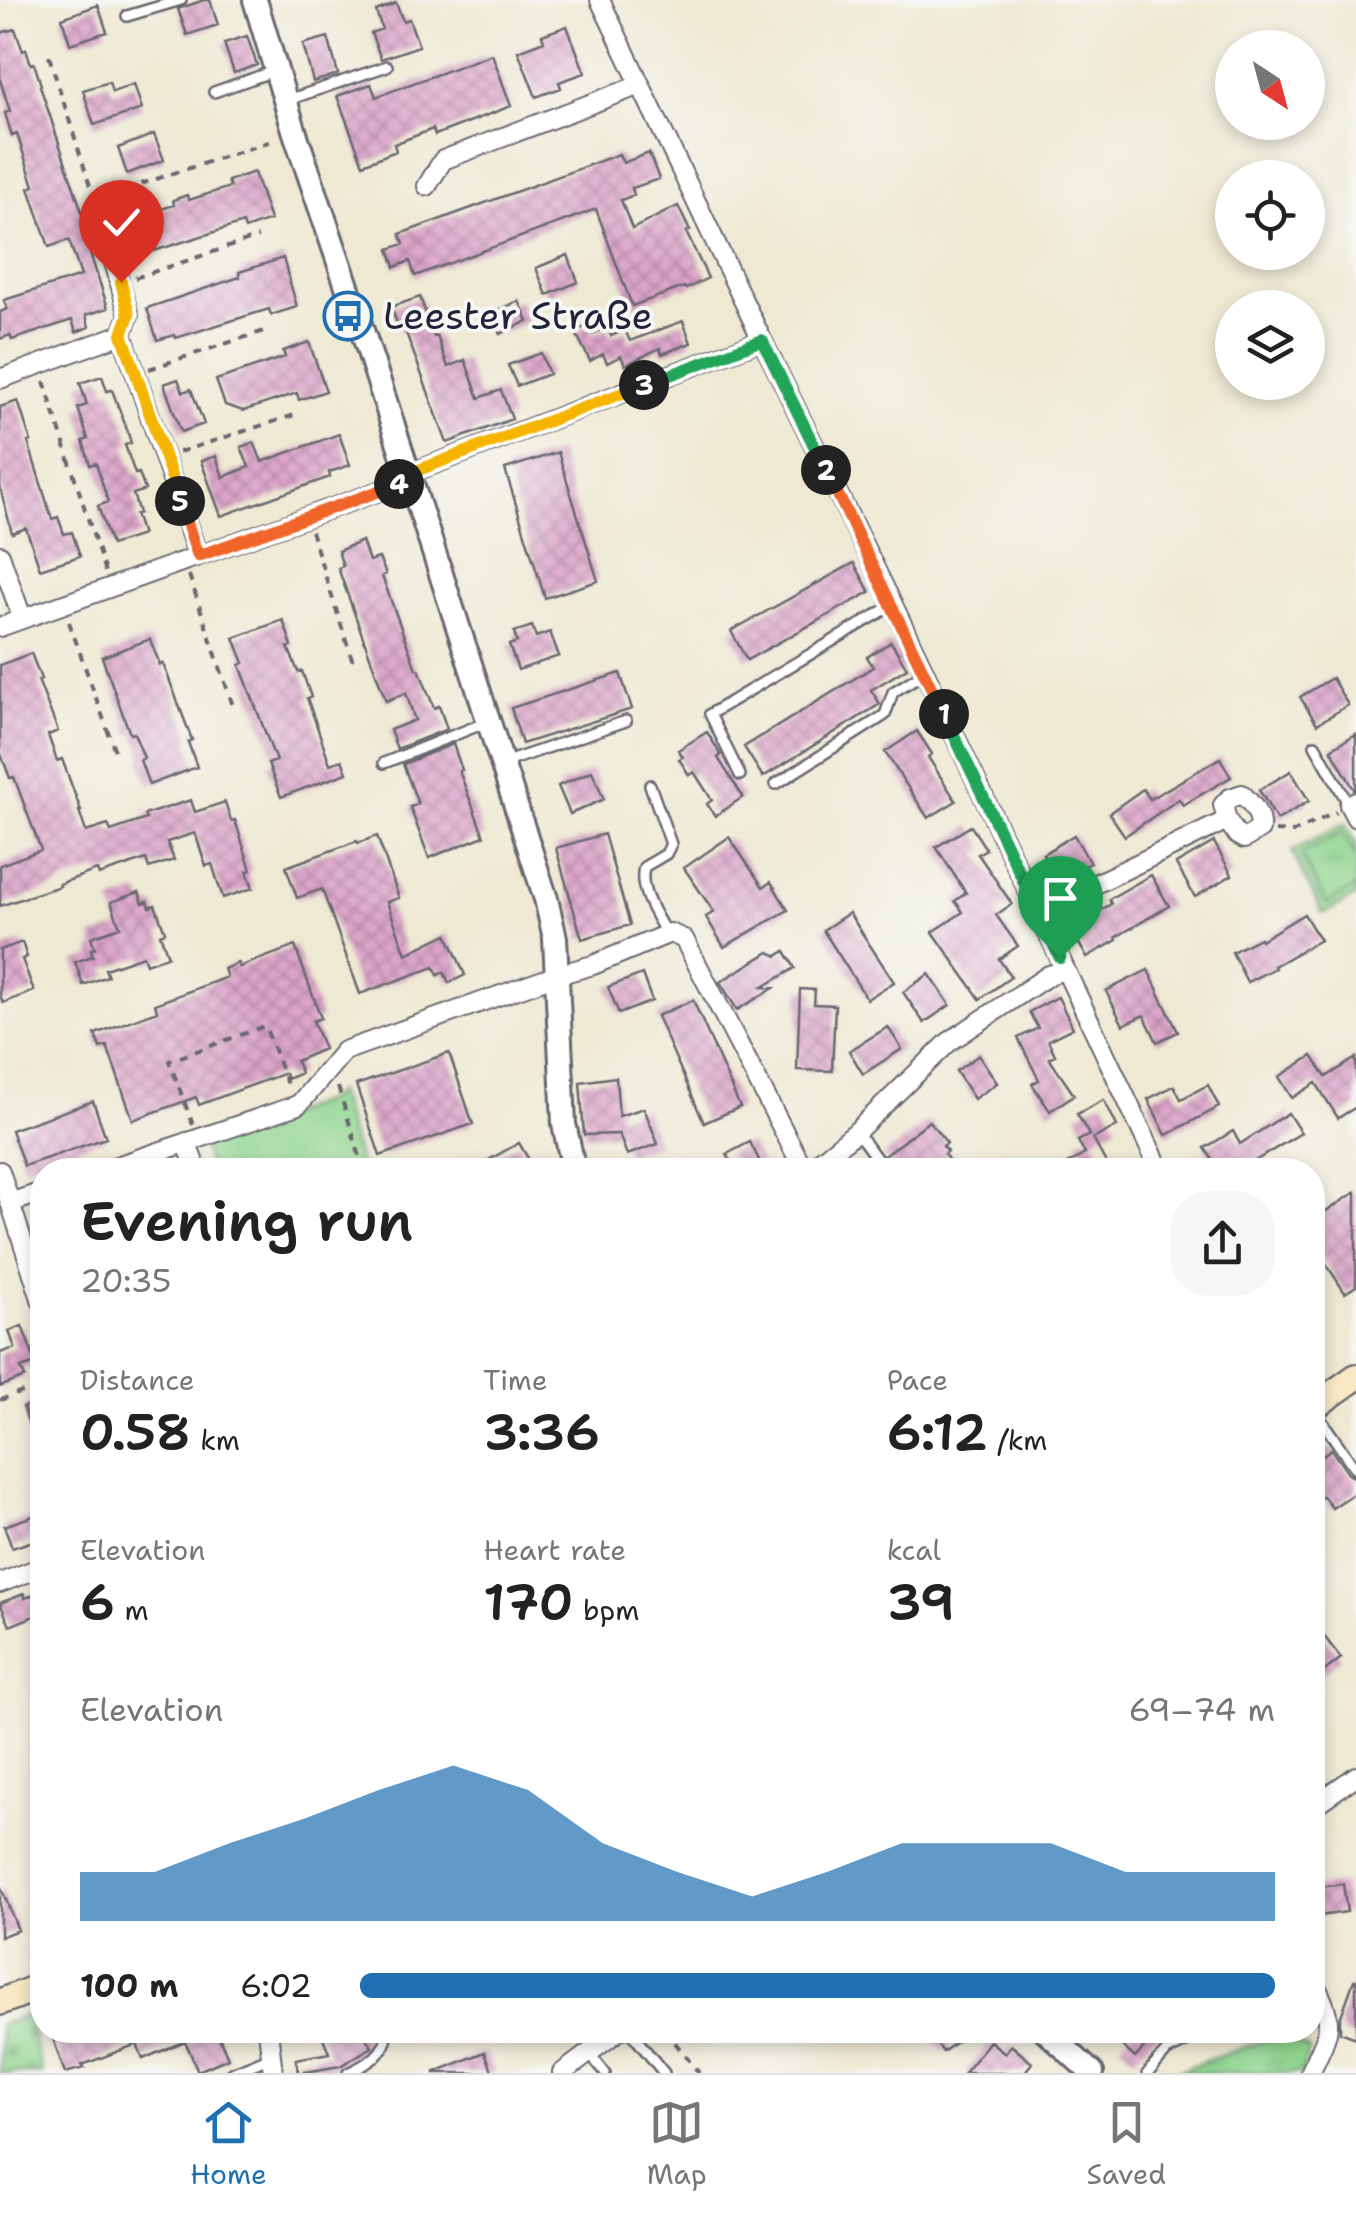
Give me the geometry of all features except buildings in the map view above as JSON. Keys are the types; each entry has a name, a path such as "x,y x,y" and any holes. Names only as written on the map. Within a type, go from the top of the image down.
{"main road":[{"path":"1325,1398 1356,1376"},
{"path":"0,2002 30,1991"}],"street":[{"path":"255,0 546,900 555,938 564,1124 571,1158"},
{"path":"600,0 1154,1158"},
{"path":"427,186 443,160 640,85"},
{"path":"108,241 129,315 122,334 165,456 191,558"},
{"path":"0,379 122,334"},
{"path":"0,626 306,517 762,340"},
{"path":"0,555 22,618"},
{"path":"1242,794 1253,805 1260,830 1244,839 1227,820 1223,805 1242,794"},
{"path":"1038,912 1227,820"},
{"path":"140,1158 295,1106 344,1051 593,965 670,934 684,938 801,1158"},
{"path":"822,1158 856,1132 949,1042 1049,974 1066,970"},
{"path":"192,1140 195,1158"},
{"path":"0,1170 30,1265"},
{"path":"10,1203 30,1196"},
{"path":"0,1583 30,1572"},
{"path":"1325,1797 1356,1776"},
{"path":"1325,2004 1330,2029 1325,2040"},
{"path":"566,2072 602,2043"},
{"path":"1059,2043 1092,2073"},
{"path":"1310,2073 1324,2043"}],"lane":[{"path":"127,16 180,0"},
{"path":"285,101 387,66"},
{"path":"214,92 277,70"},
{"path":"740,775 710,714 892,605"},
{"path":"776,784 885,716 893,692 924,673"},
{"path":"384,764 490,721"},
{"path":"503,763 626,721"},
{"path":"1316,745 1354,808"},
{"path":"650,786 671,844 666,854 644,867 641,878 667,935"},
{"path":"856,1132 876,1158"},
{"path":"1325,1425 1356,1470"},
{"path":"348,2073 370,2062 385,2043"},
{"path":"640,2043 664,2073"},
{"path":"1148,2073 1167,2050 1182,2043"},
{"path":"589,2053 605,2073"},
{"path":"232,2073 272,2065"}],"path":[{"path":"49,56 108,241"},
{"path":"95,199 295,133"},
{"path":"121,282 258,237"},
{"path":"135,374 270,329"},
{"path":"39,365 109,586"},
{"path":"165,456 301,413"},
{"path":"306,517 353,662"},
{"path":"191,558 233,706"},
{"path":"63,604 116,754"},
{"path":"1260,830 1294,832 1354,808"},
{"path":"192,1140 170,1061 265,1026 295,1106"},
{"path":"332,1068 360,1158"},
{"path":"0,1400 30,1389"},
{"path":"675,2043 699,2073"}],"green space":[{"path":"1345,824 1356,843 1356,896 1323,914 1292,851"},
{"path":"1342,833 1356,857 1356,887 1326,904 1301,854"},
{"path":"337,1092 358,1158 207,1158 202,1145 328,1100"},
{"path":"28,2015 30,2043 35,2043 42,2073 0,2073 0,2025"},
{"path":"1257,2043 1298,2043 1310,2050 1301,2073 1172,2073"}],"place":[{"name":"Leester Straße","path":"348,316"}],"route":[{"path":"121,282 129,315 122,334 198,556 410,480 408,474 762,340 1060,958"}]}
